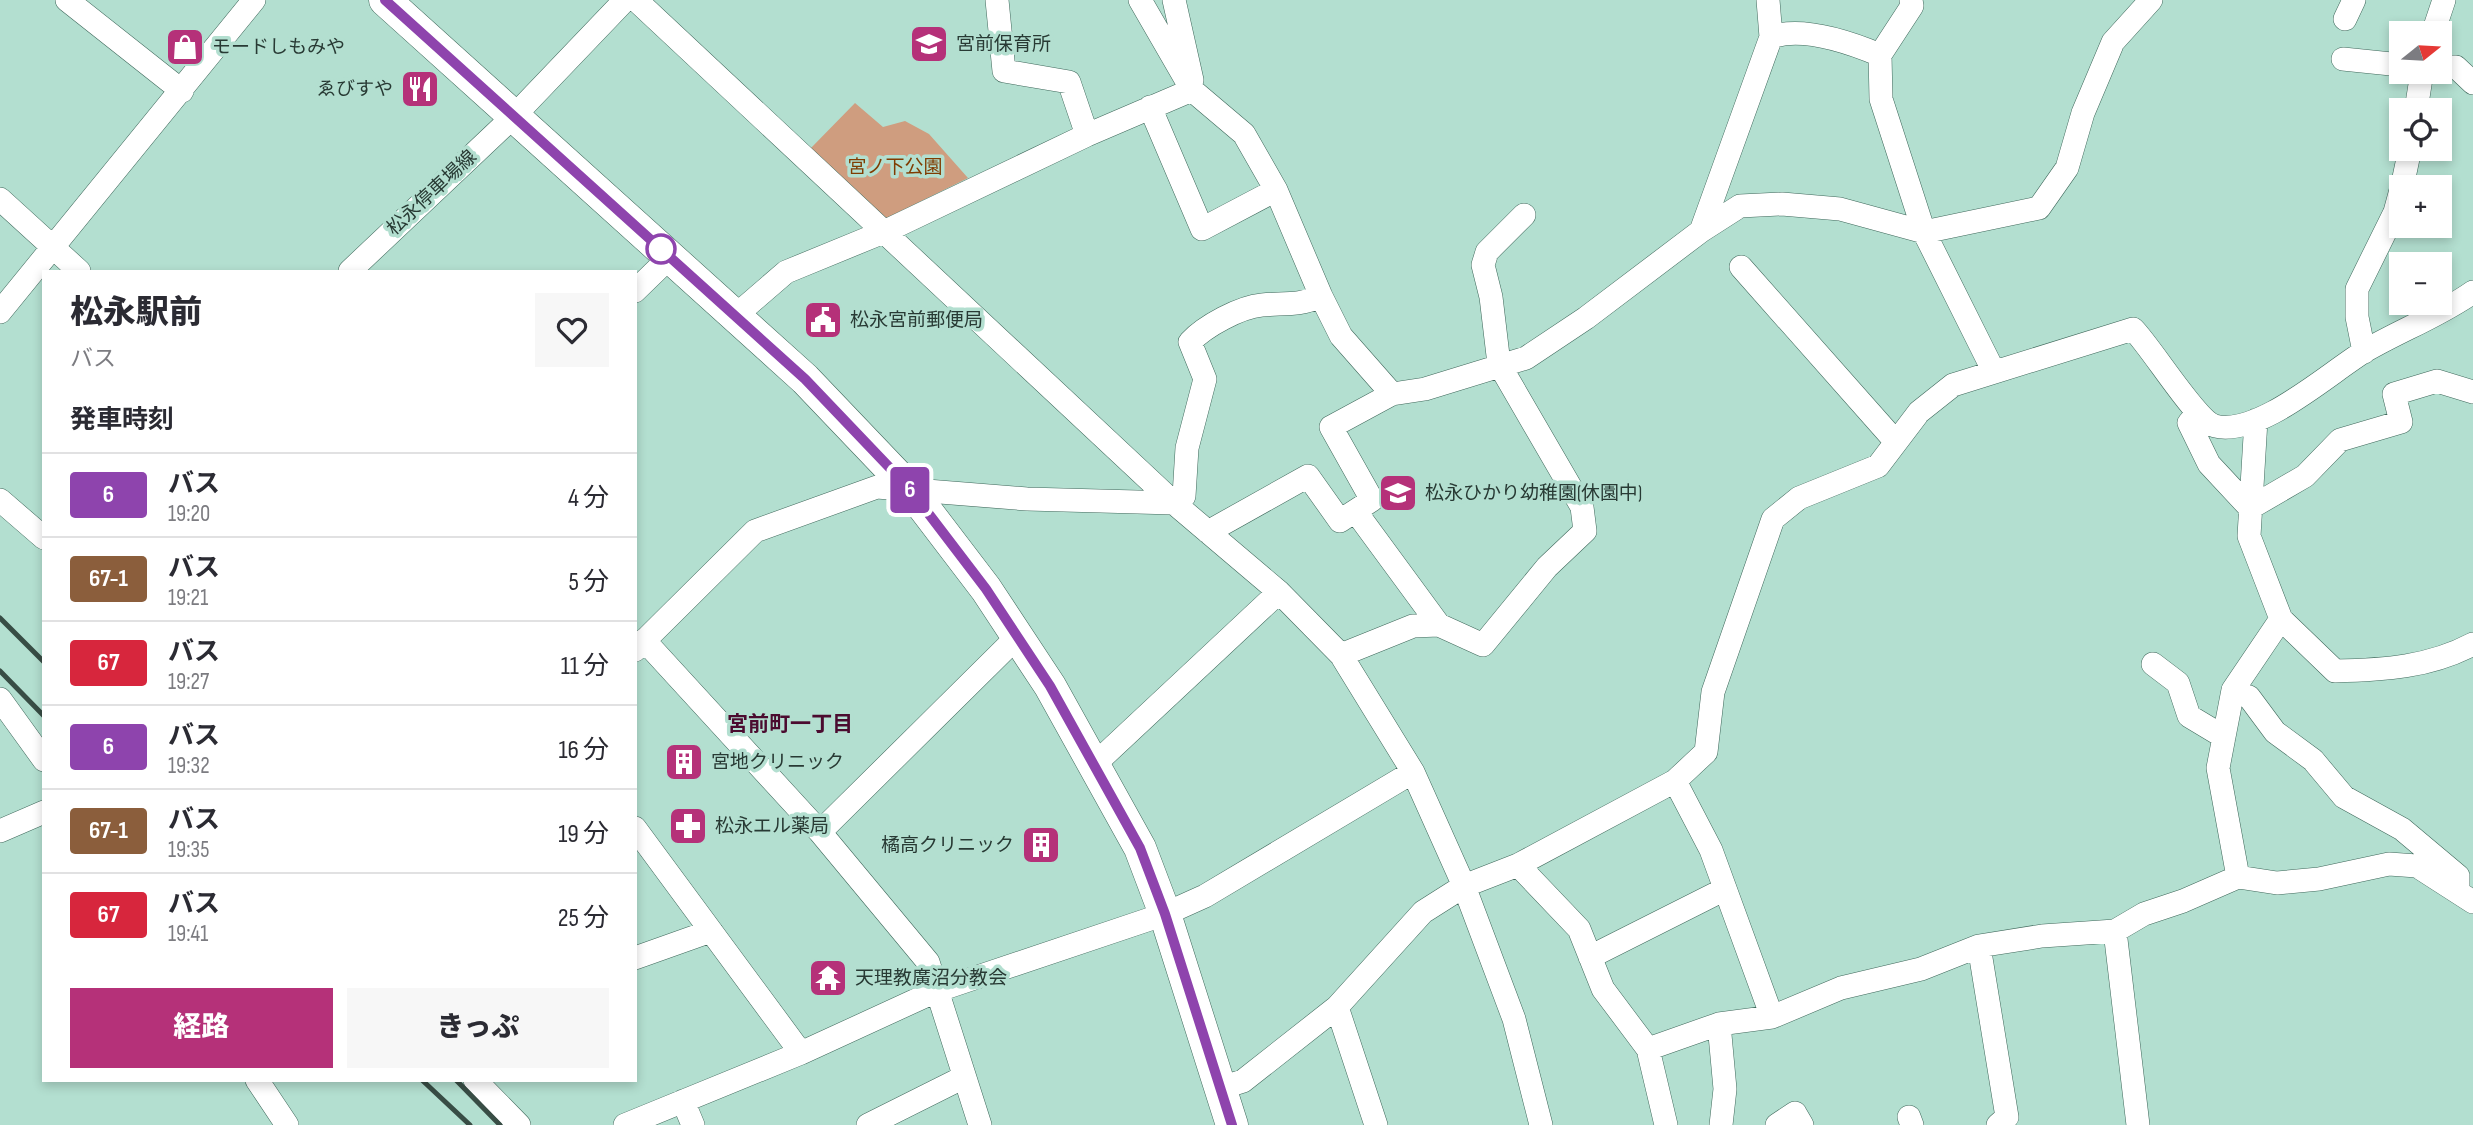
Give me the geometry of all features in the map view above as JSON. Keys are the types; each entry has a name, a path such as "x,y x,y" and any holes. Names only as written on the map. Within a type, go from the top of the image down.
{"highway":[{"path":"385,0 805,379 909,488 986,589 1096,764 1140,848 1165,914 1232,1125"}],"street":[{"path":"67,0 182,91"},
{"path":"0,312 55,249 254,0"},
{"name":"松永停車場線","path":"351,270 515,115 625,0"},
{"path":"636,0 1174,503 1279,592 1341,655 1413,772 1464,886 1514,1019 1541,1125"},
{"path":"997,0 1004,71 1069,82 1087,135"},
{"path":"1140,0 1178,47 1193,71 1192,90"},
{"path":"1174,0 1178,47"},
{"path":"1701,230 1771,37 1768,0"},
{"path":"1911,0 1912,6 1880,55 1881,99 1924,232 1994,372"},
{"path":"1208,532 1308,476 1340,521 1356,512 1372,500 1331,427 1392,394 1425,389 1527,358 1586,318 1701,230 1740,206 1782,204 1840,209 1924,232 2039,208 2067,168 2083,113 2113,42 2151,0"},
{"path":"2437,21 2444,0"},
{"path":"1771,37 1787,31 1856,44 1880,55"},
{"path":"2343,60 2389,64"},
{"path":"2452,67 2456,67 2473,83"},
{"path":"735,316 786,272 886,231 1087,135 1192,90"},
{"path":"1192,90 1244,134 1276,190 1341,336 1392,394"},
{"path":"1150,107 1202,229 1276,190"},
{"path":"0,199 78,270"},
{"path":"1341,655 1413,626 1439,625 1483,645 1547,567 1585,531 1582,507 1499,365 1491,297 1483,265 1487,252 1524,215"},
{"path":"2364,352 2357,317 2357,289 2389,224"},
{"path":"637,289 670,257"},
{"path":"1741,267 1896,442"},
{"path":"1221,1088 1243,1081 1337,1007 1423,912 1464,886 1518,865 1675,781 1706,752 1713,692 1773,519 1799,498 1878,466 1919,412 1953,384 2133,329 2151,347 2197,414 2213,426 2227,426 2256,420 2314,389 2364,352 2450,308 2473,292"},
{"path":"980,1125 928,962 820,832 639,645 755,531 877,487 1027,499 1174,503 1184,496 1187,448 1205,379 1190,342 1203,328 1259,305 1304,304 1321,296"},
{"path":"2250,508 2305,476 2340,440 2401,422 2394,394 2437,381 2473,392"},
{"path":"2197,414 2189,423 2209,464 2250,508"},
{"path":"2256,420 2249,536 2281,619 2335,671 2382,670 2445,659 2473,643"},
{"path":"0,500 42,536"},
{"path":"1356,512 1439,625"},
{"path":"1096,764 1279,592"},
{"path":"2238,877 2218,768 2233,690 2281,619"},
{"path":"820,832 1017,637"},
{"path":"2153,664 2178,683 2189,716 2224,737"},
{"path":"2233,690 2249,697 2275,732 2313,760 2344,797 2402,829 2458,876 2465,896"},
{"path":"0,699 42,757"},
{"path":"625,1125 801,1053 936,991 1165,914 1205,896 1413,772"},
{"path":"1675,781 1711,850 1772,1017"},
{"path":"0,831 42,812"},
{"path":"637,831 801,1053"},
{"path":"1648,1049 1719,1024 1772,1017 1841,988 1921,968 1979,946 2042,936 2115,931 2144,914 2238,877 2277,883 2319,879 2389,864 2417,866 2465,896"},
{"path":"1518,865 1579,929 1603,989 1648,1049 1666,1125"},
{"path":"1590,957 1725,889"},
{"path":"637,957 712,931"},
{"path":"2115,931 2138,1125"},
{"path":"1979,946 2007,1117 1998,1125"},
{"path":"1337,1007 1376,1125"},
{"path":"1719,1024 1725,1089 1721,1125"},
{"path":"868,1125 964,1077"},
{"path":"258,1082 287,1125"},
{"path":"477,1082 519,1125"},
{"path":"683,1101 693,1125"},
{"path":"1777,1125 1795,1112 1802,1125"}],"green space":[{"name":"宮ノ下公園","path":"855,103 883,127 905,121 929,134 968,178 885,219 810,149"}],"railway":[{"path":"0,618 42,660"},
{"path":"0,671 42,714"},
{"path":"424,1082 470,1125"},
{"path":"458,1082 500,1125"}],"bus line":[{"name":"6","path":"385,0 805,379 909,488 986,589 1050,686 1096,764 1140,848 1165,914 1232,1125"}],"place":[{"name":"宮前保育所","path":"929,44"},
{"name":"モードしもみや","path":"185,47"},
{"name":"ゑびすや","path":"420,89"},
{"name":"松永宮前郵便局","path":"823,320"},
{"name":"松永ひかり幼稚園(休園中)","path":"1398,493"},
{"name":"宮地クリニック","path":"684,762"},
{"name":"松永エル薬局","path":"688,826"},
{"name":"橘高クリニック","path":"1041,845"},
{"name":"天理教廣沼分教会","path":"828,978"}],"district":[{"name":"宮前町一丁目","path":"790,724"}]}
